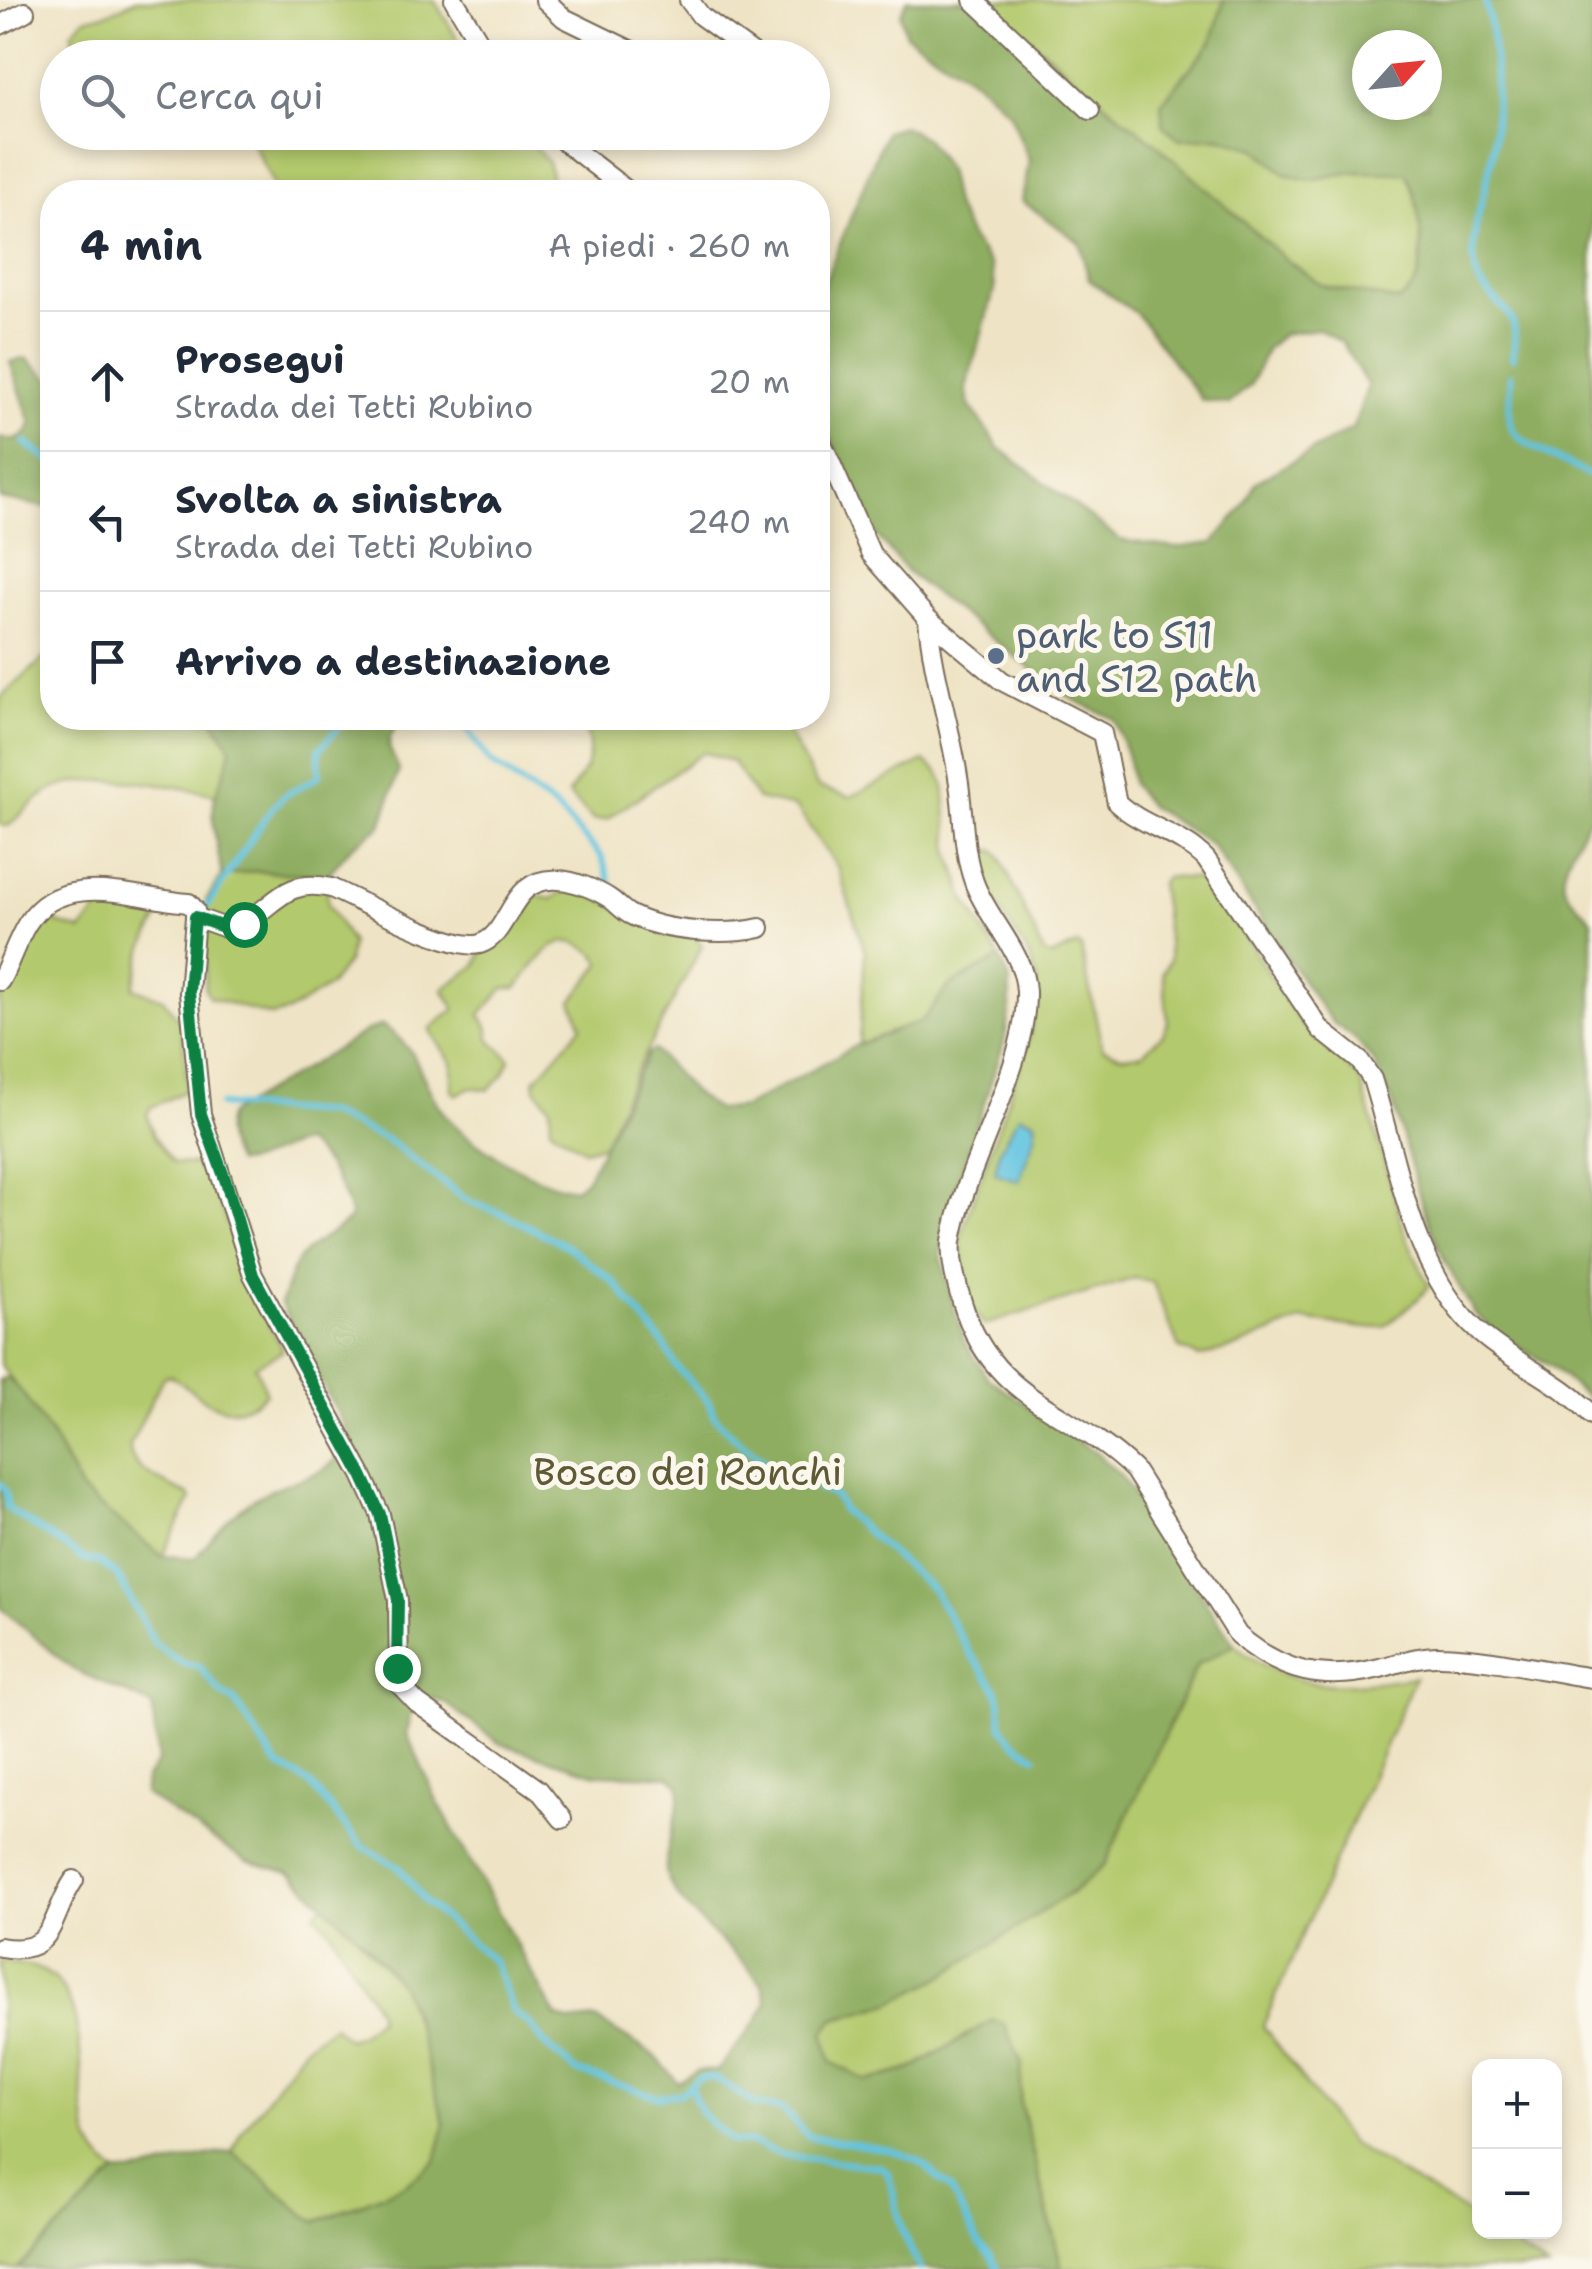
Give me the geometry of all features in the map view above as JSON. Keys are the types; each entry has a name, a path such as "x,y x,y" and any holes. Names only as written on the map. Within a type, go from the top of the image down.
{"street":[{"path":"454,0 478,40"},
{"path":"545,0 564,18 609,40"},
{"path":"688,0 732,40"},
{"path":"972,0 1090,110"},
{"path":"0,25 25,12"},
{"path":"575,150 614,180"},
{"path":"830,461 871,554 928,619 1002,680 1102,733 1117,803 1147,825 1190,844 1206,859 1321,1030 1360,1061 1372,1079 1410,1214 1445,1290 1480,1334 1562,1387 1592,1416"},
{"path":"928,619 959,778 969,867 989,913 1022,970 1026,990 1024,1020 952,1241 959,1292 982,1351 998,1372 1023,1393 1114,1452 1134,1470 1238,1635 1261,1654 1308,1673 1373,1670 1440,1656 1592,1678"},
{"path":"195,917 236,928 286,890 312,884 332,888 441,939 474,944 489,938 520,894 538,883 561,880 610,898 630,915 658,924 725,933 760,928"},
{"path":"0,982 29,920 76,890 189,903 195,910 189,992 201,1114 253,1275 380,1514 398,1600 399,1684 417,1703 538,1790 562,1819"},
{"path":"0,1947 32,1949 43,1942 74,1880"}],"green space":[{"path":"136,0 434,0 459,40 74,40 72,32 84,19"},
{"path":"907,0 986,0 1285,259 1323,286 1399,301 1415,284 1421,243 1418,212 1406,173 1354,172 1309,180 1285,174 1255,148 1219,137 1180,139 1163,126 1161,104 1211,43 1224,0 1592,0 1592,813 1572,850 1563,880 1570,896 1592,920 1592,1402 1551,1366 1500,1336 1475,1314 1445,1262 1424,1211 1393,1104 1374,1062 1353,1037 1333,1023 1211,844 1149,806 1132,784 1127,754 1114,719 1072,699 1048,682 908,573 874,532 830,438 830,268 886,131 903,126 926,139 947,169 954,204 971,239 991,265 995,287 966,388 969,404 999,448 1120,540 1175,548 1213,543 1243,507 1256,482 1353,428 1368,386 1342,343 1318,329 1283,334 1267,348 1251,384 1229,404 1202,400 1137,314 1089,280 1079,242 1022,201 1029,160 1010,113 978,83 906,35 900,15"},
{"path":"986,0 1224,0 1211,43 1161,103 1180,139 1219,137 1255,148 1285,174 1309,180 1354,172 1406,172 1420,227 1419,272 1414,286 1399,301 1323,286 1285,259"},
{"path":"256,150 538,150 548,162 552,180 271,180"},
{"path":"26,358 40,370 40,506 0,499 0,437 19,438 31,423 10,362"},
{"path":"40,662 40,730 220,730 231,748 227,774 216,795 137,782 75,783 51,790 8,826 0,825 0,698"},
{"path":"220,730 394,730 389,747 399,770 381,826 351,847 327,876 255,871 222,876 214,803 231,748"},
{"path":"586,730 787,730 818,787 850,797 924,761 938,772 944,784 950,853 965,899 1000,958 949,986 922,1021 859,1044 865,952 838,868 796,807 757,799 733,762 704,752 607,819 593,820 568,794 586,767 589,740"},
{"path":"993,850 999,854 1044,953 1051,957 1077,945 1081,947 1102,1048 1122,1056 1142,1054 1163,1034 1168,1022 1163,972 1170,960 1160,883 1166,877 1197,879 1216,892 1303,1026 1360,1079 1405,1234 1429,1286 1418,1299 1385,1326 1366,1328 1302,1320 1239,1346 1199,1357 1179,1348 1153,1283 1135,1278 984,1325 970,1306 960,1238 1030,1035 1037,982 1030,958 996,903 978,859"},
{"path":"255,871 327,876 328,904 351,943 348,961 329,986 288,1012 271,1016 209,997 205,988 206,900 222,876"},
{"path":"575,889 697,939 702,946 638,1067 603,1145 584,1150 551,1128 550,1106 534,1081 582,1026 572,1001 601,964 592,952 573,942 554,946 517,988 504,988 480,1015 489,1029 489,1038 510,1059 503,1075 488,1090 471,1087 456,1095 452,1091 452,1063 431,1032 455,1009 443,989 477,965 482,952 520,904 532,895 552,899"},
{"path":"98,899 156,906 161,913 144,947 133,988 163,999 182,1024 187,1087 150,1108 147,1115 154,1136 173,1163 194,1164 207,1170 253,1294 282,1348 255,1366 266,1393 240,1408 216,1406 170,1375 163,1377 130,1445 135,1463 142,1470 191,1499 162,1557 82,1492 53,1438 0,1364 0,994 43,918 82,931 96,912"},
{"name":"Bosco dei Ronchi","path":"1000,958 1009,978 1010,1007 1004,1043 948,1211 941,1254 964,1341 988,1378 1097,1454 1121,1476 1234,1644 1197,1665 1105,1864 1077,1889 938,1979 890,2003 833,2019 824,2033 831,2062 867,2081 911,2069 993,2020 1004,2024 1022,2064 1020,2102 1062,2269 17,2269 116,2173 145,2171 232,2152 316,2222 405,2185 436,2161 445,2125 401,1985 367,1945 291,1873 246,1861 144,1794 146,1778 158,1761 152,1705 72,1669 0,1607 0,1380 7,1377 22,1392 82,1492 162,1556 195,1558 245,1506 265,1493 323,1470 351,1439 281,1304 300,1257 351,1218 344,1197 327,1166 304,1143 254,1161 236,1163 226,1139 229,1114 382,1025 406,1045 443,1112 469,1137 522,1170 574,1189 588,1177 648,1053 654,1050 695,1094 717,1110 744,1107 859,1044 922,1021 949,986","holes":["433,1698 499,1743 596,1774 670,1776 680,1786 666,1858 670,1882 691,1911 760,1981 767,2003 717,2071 697,2071 678,2082 654,2055 596,2019 570,2022 556,2016 438,1803 407,1734 411,1714"]},
{"path":"1234,1644 1277,1672 1298,1679 1341,1684 1415,1677 1263,2026 1350,2143 1472,2217 1472,2239 1504,2239 1548,2269 1062,2269 1020,2102 1022,2064 993,2020 911,2069 867,2081 831,2062 824,2033 833,2020 890,2003 1077,1889 1105,1864 1197,1665"},
{"path":"329,1905 401,1985 445,2125 436,2161 405,2185 316,2222 232,2152 239,2136 305,2046 333,2026 348,2039 378,2019 378,2011 331,1931 315,1914 320,1907"},
{"path":"0,1961 39,1969 57,1981 69,2000 80,2047 91,2143 116,2173 17,2269 0,2269"}],"water":[{"path":"1019,1115 1035,1121 1036,1133 1019,1181 995,1173 1000,1149"}],"waterway":[{"path":"1485,0 1494,52 1495,122 1473,254 1482,286 1511,319 1515,334 1513,358"},
{"path":"1511,375 1510,419 1515,433 1592,477"},
{"path":"24,442 40,453"},
{"path":"207,906 272,808 284,796 319,776 319,750 336,730"},
{"path":"468,730 490,762 556,808 602,857 611,885"},
{"path":"220,1105 327,1113 387,1140 466,1200 567,1246 614,1282 734,1437 787,1479 807,1485"},
{"path":"0,1484 6,1492 7,1507 14,1513 84,1559 97,1561 117,1575 155,1644 182,1663 199,1666 222,1694 235,1701 277,1765 309,1783 362,1846 400,1868 425,1902 494,1962 514,2013 576,2071 659,2097 681,2093 699,2078 715,2078 756,2105 782,2109 808,2136 894,2151 919,2161 950,2188 979,2244 997,2269"},
{"path":"818,1489 834,1496 843,1511 933,1590 969,1652 995,1687 1002,1727 1012,1740 1036,1757"},
{"path":"690,2086 702,2114 732,2142 752,2143 782,2155 882,2167 888,2173 903,2233 920,2269"}],"place":[{"name":"park to S11 and S12 path","path":"996,656"}],"route":[{"path":"244,924 226,928 195,917 189,992 201,1114 253,1275 380,1514 398,1600 397,1668"}]}
